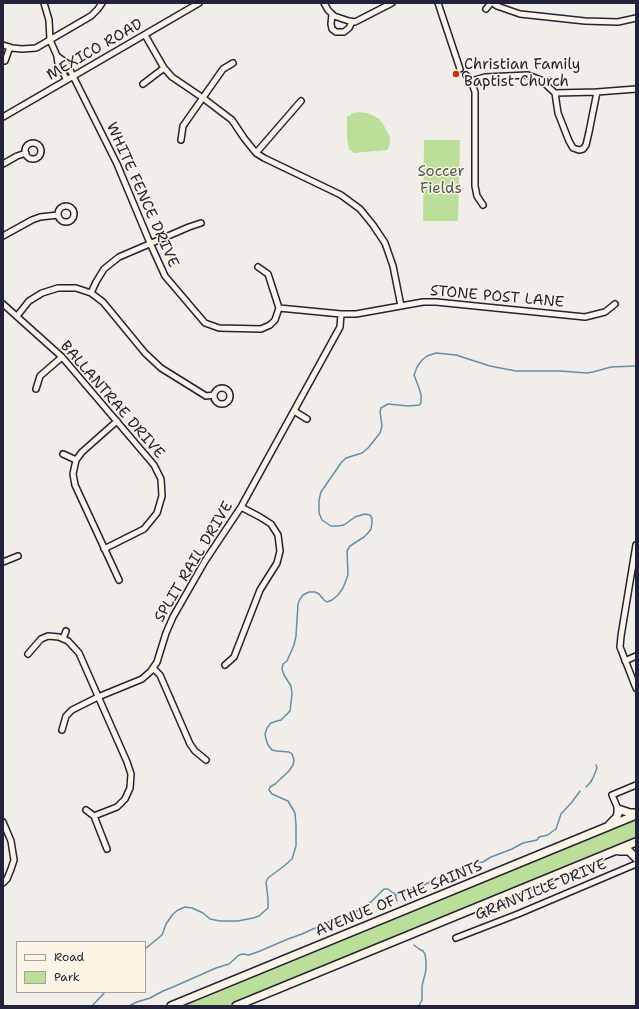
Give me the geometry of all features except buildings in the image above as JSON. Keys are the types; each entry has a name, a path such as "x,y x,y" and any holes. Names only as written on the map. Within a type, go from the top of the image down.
{"highway":[{"path":"606,828 616,818 618,809 636,814"},
{"name":"AVENUE OF THE SAINTS","path":"171,1006 606,828 636,814"},
{"path":"236,1006 636,842"},
{"path":"615,851 629,851 636,858"}],"street":[{"path":"44,3 49,20 50,40 57,56 58,64 67,80"},
{"path":"3,45 22,49 36,48 91,16 102,3"},
{"name":"MEXICO ROAD","path":"3,117 199,3"},
{"path":"324,3 334,16 352,22 355,22 392,3"},
{"path":"438,3 460,69"},
{"path":"486,9 492,3 520,14 585,21 618,22 636,18"},
{"path":"332,14 332,29 336,32 344,32 349,28 352,22"},
{"path":"145,35 164,68 172,77 232,120 256,153 341,195 360,209 373,225 385,244 393,266 401,306"},
{"path":"5,61 10,47"},
{"name":"WHITE FENCE DRIVE","path":"57,56 64,61 73,76 117,164 165,276 205,323 219,328 261,330 270,326 275,320 279,308"},
{"path":"181,140 183,126 223,70 233,63"},
{"path":"143,84 164,68"},
{"path":"466,75 471,81 476,92 475,186 477,196 483,205"},
{"path":"471,81 484,77 528,75 541,80 555,93 558,113 569,141 573,148 579,150 586,145 590,132 597,92"},
{"path":"555,93 636,89"},
{"path":"256,153 301,101"},
{"path":"3,164 26,153"},
{"path":"3,236 32,220 40,217 58,215"},
{"path":"91,293 104,269 119,257 201,223"},
{"path":"258,267 268,274 279,308"},
{"path":"17,316 29,301 42,293 58,288 76,288 91,293 103,302 145,353 161,368 206,396 214,395"},
{"name":"STONE POST LANE","path":"279,308 356,314 423,302 436,302 585,317 605,312 615,304"},
{"name":"BALLANTRAE DRIVE","path":"3,304 62,357 154,465 161,479 162,496 157,513 144,529 104,549"},
{"name":"SPLIT RAIL DRIVE","path":"62,730 66,716 72,710 98,697 142,679 151,671 157,662 166,633 173,617 205,561 241,507 340,327 341,314"},
{"path":"36,389 40,376 62,357"},
{"path":"294,411 307,419"},
{"path":"117,421 82,452 76,460 73,474 76,485 119,580"},
{"path":"63,454 76,460"},
{"path":"225,665 234,657 260,590 277,562 280,551 278,535 271,524 241,507"},
{"path":"636,544 620,647 636,688"},
{"path":"3,562 18,556"},
{"path":"63,639 66,631"},
{"path":"28,654 44,637 59,637 68,641 79,653 127,762 131,774 130,788 125,799 117,807 94,816"},
{"path":"625,661 636,656"},
{"path":"153,668 160,675 190,744 195,751 206,760"},
{"path":"618,809 612,795 636,785"},
{"path":"86,810 94,816 107,849"},
{"path":"3,822 12,841 14,860 7,879 3,883"},
{"name":"GRANVILLE DRIVE","path":"456,938 518,914 636,864"}],"green space":[{"path":"359,112 374,116 383,124 389,135 390,142 387,150 354,153 349,149 347,138 347,117 353,113"},
{"name":"Soccer Fields","path":"424,140 460,140 458,221 423,221"},
{"path":"636,820 636,837 242,1000 226,1006 180,1006 511,870"}],"waterway":[{"path":"146,948 162,935 166,924 173,914 185,907 192,908 203,913 210,919 220,921 238,921 259,916 268,908 266,882 268,878 292,859 296,846 295,813 288,801 272,794 269,790 270,787 289,771 294,760 292,754 289,752 272,750 268,745 265,734 271,723 281,720 290,711 292,694 291,686 282,669 283,664 287,661 294,645 298,604 300,599 303,595 309,592 319,594 327,602 338,595 343,588 348,575 347,551 350,546 364,537 371,529 372,518 370,515 365,514 355,517 344,525 331,526 322,520 319,513 319,500 321,492 341,463 346,458 362,453 380,433 382,426 380,412 381,408 388,404 408,406 419,405 421,403 421,395 414,375 422,360 427,356 436,353 456,355 490,366 516,371 560,371 587,373 611,367 636,366"},
{"path":"586,787 593,778 597,768 596,765"},
{"path":"395,895 418,888 474,863 483,862 523,843 537,840 539,837 548,835 556,829 561,814 580,791"},
{"path":"129,1006 216,968 229,964 239,955 249,955 335,919 352,914 371,902 384,889 388,889 395,894 397,901"},
{"path":"414,945 423,951 426,961 426,970 422,986 422,1000 419,1006"},
{"path":"92,1006 104,993"}],"place":[{"name":"Christian Family Baptist Church","path":"456,74"}]}
